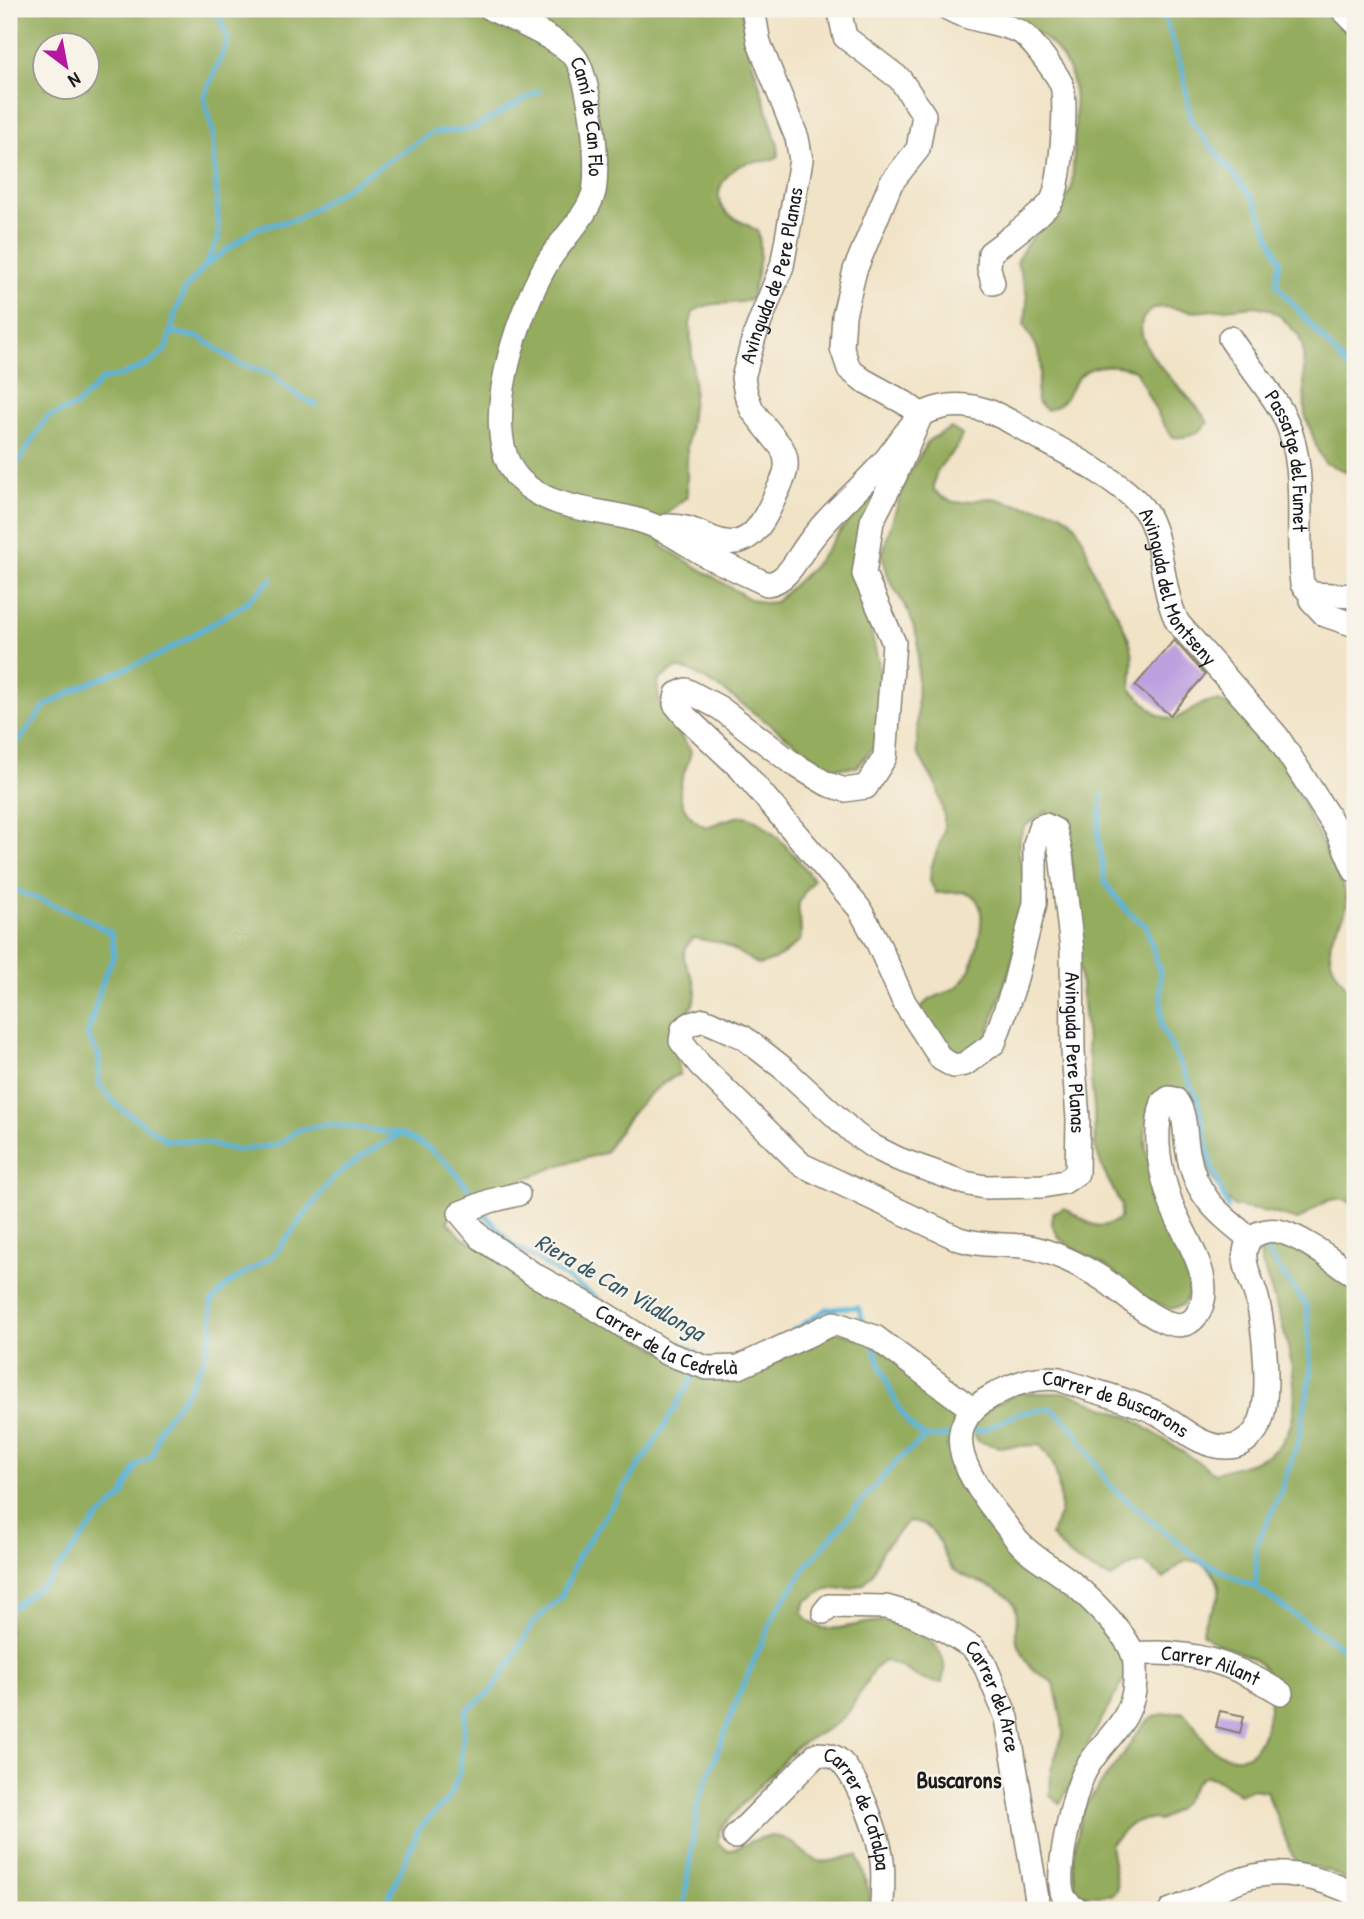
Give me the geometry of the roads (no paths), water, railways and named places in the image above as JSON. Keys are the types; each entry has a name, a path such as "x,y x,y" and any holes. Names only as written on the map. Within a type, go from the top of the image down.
{"street":[{"name":"Camí de Can Flo","path":"491,9 561,46 575,57 585,79 597,171 593,195 587,208 544,267 520,325 500,401 503,450 510,469 522,482 537,492 562,503 657,527"},
{"name":"Avinguda de Pere Planas","path":"657,527 682,526 718,541 746,539 754,533 765,517 785,477 786,456 748,402 743,378 754,337 782,267 801,160 797,138 759,43 753,9"},
{"path":"657,527 722,563 767,584 777,583 809,541 881,466 920,415 849,369 842,348 844,315 855,270 891,183 918,149 924,115 900,79 845,37 839,9"},
{"path":"949,9 962,17 1021,32 1062,85 1063,130 1056,192 1050,205 990,253 989,268 993,283"},
{"path":"1342,9 1355,22"},
{"name":"Passatge del Fumet","path":"1230,338 1285,417 1297,462 1301,499 1301,584 1311,594"},
{"name":"Avinguda del Montseny","path":"920,415 936,408 957,405 974,406 995,413 1068,453 1133,498 1146,512 1153,526 1164,587 1178,623 1277,736 1338,830 1355,872"},
{"name":"Avinguda Pere Planas","path":"920,415 895,476 872,521 863,574 894,643 885,757 866,787 845,790 827,784 792,763 720,708 686,690 677,694 675,704 741,769 859,908 904,1002 941,1059 954,1066 965,1063 993,1043 1014,986 1030,929 1035,903 1035,845 1040,827 1045,825 1055,830 1061,854 1072,950 1073,1051 1078,1119 1077,1172 1064,1182 1043,1186 985,1187 965,1183 898,1159 872,1146 758,1047 724,1027 704,1020 698,1021 683,1030 681,1041 700,1065 802,1165 959,1239 985,1245 1024,1246 1065,1260 1105,1281 1148,1313 1166,1323 1177,1325 1192,1321 1204,1299 1198,1263 1172,1206 1157,1149 1157,1125 1163,1102 1169,1098 1175,1099 1183,1113 1188,1153 1200,1192 1217,1212 1250,1239"},
{"path":"1355,596 1311,594 1311,600 1325,615 1355,625"},
{"name":"Carrer de la Cedrelà","path":"518,1194 460,1213 481,1238 533,1274 603,1313 666,1353 707,1368 739,1367 834,1324 874,1337 972,1409"},
{"path":"1250,1239 1269,1231 1285,1233 1355,1275"},
{"name":"Carrer de Buscarons","path":"972,1409 1012,1386 1048,1378 1059,1379 1153,1412 1200,1440 1226,1447 1236,1446 1256,1431 1262,1419 1265,1388 1262,1324 1245,1256 1250,1239"},
{"path":"972,1409 962,1427 960,1449 963,1460 977,1483 1025,1550 1086,1595 1124,1637 1133,1654 1134,1694 1131,1708 1086,1768 1078,1784 1060,1875 1063,1895 1072,1906"},
{"name":"Carrer del Arce","path":"824,1612 829,1606 886,1607 911,1614 943,1629 973,1648 984,1663 1007,1718 1038,1905"},
{"name":"Carrer Ailant","path":"1133,1654 1160,1652 1215,1661 1236,1668 1281,1693"},
{"name":"Carrer de Catalpa","path":"735,1837 809,1760 817,1754 829,1754 842,1763 859,1791 877,1834 882,1862 882,1910"},
{"path":"1171,1910 1236,1881 1264,1873 1308,1877 1355,1894"}],"waterway":[{"path":"9,477 47,417 76,406 103,379 120,376 152,362 167,348 175,314 185,289 204,267 219,237 213,131 204,98 228,40 216,9"},
{"path":"1157,9 1166,21 1183,72 1191,121 1255,201 1280,260 1276,284 1355,376"},
{"path":"206,265 257,228 297,219 432,133 472,129 539,91"},
{"path":"171,332 201,338 239,364 270,373 295,394 316,405"},
{"path":"9,754 45,706 82,686 159,655 242,606 272,579"},
{"path":"1102,796 1098,835 1105,883 1127,911 1146,926 1160,972 1162,1028 1197,1098 1212,1167 1228,1208"},
{"path":"9,882 16,890 81,916 111,933 114,955 104,977 87,1036 99,1056 99,1084 116,1105 167,1140 193,1141 237,1150 278,1145 298,1130 328,1124 402,1134 425,1146 447,1163 469,1189 476,1202"},
{"path":"9,1610 49,1580 97,1519 122,1497 136,1466 152,1456 160,1427 188,1390 205,1357 213,1328 211,1303 228,1284 274,1255 333,1178 363,1155 401,1134"},
{"name":"Riera de Can Vilallonga","path":"481,1210 512,1244 598,1298"},
{"path":"1256,1588 1256,1546 1279,1496 1299,1439 1311,1374 1307,1307 1260,1242"},
{"name":"Riera de Can Vilallonga","path":"792,1331 827,1309 858,1307 865,1326"},
{"name":"Riera de Can Vilallonga","path":"646,1327 696,1352"},
{"name":"Riera de Can Vilallonga","path":"874,1348 894,1398 908,1423 926,1436 954,1434"},
{"path":"383,1910 420,1827 448,1799 459,1774 466,1711 491,1691 532,1624 561,1597 578,1556 653,1445 697,1370"},
{"name":"Riera de Can Vilallonga","path":"967,1432 983,1430 1020,1413 1052,1408 1072,1427 1110,1486 1148,1518 1201,1561 1256,1588 1355,1657"},
{"path":"683,1910 698,1803 739,1695 774,1615 808,1564 899,1459 927,1436"}],"district":[{"name":"Buscarons","path":"959,1780"}]}
